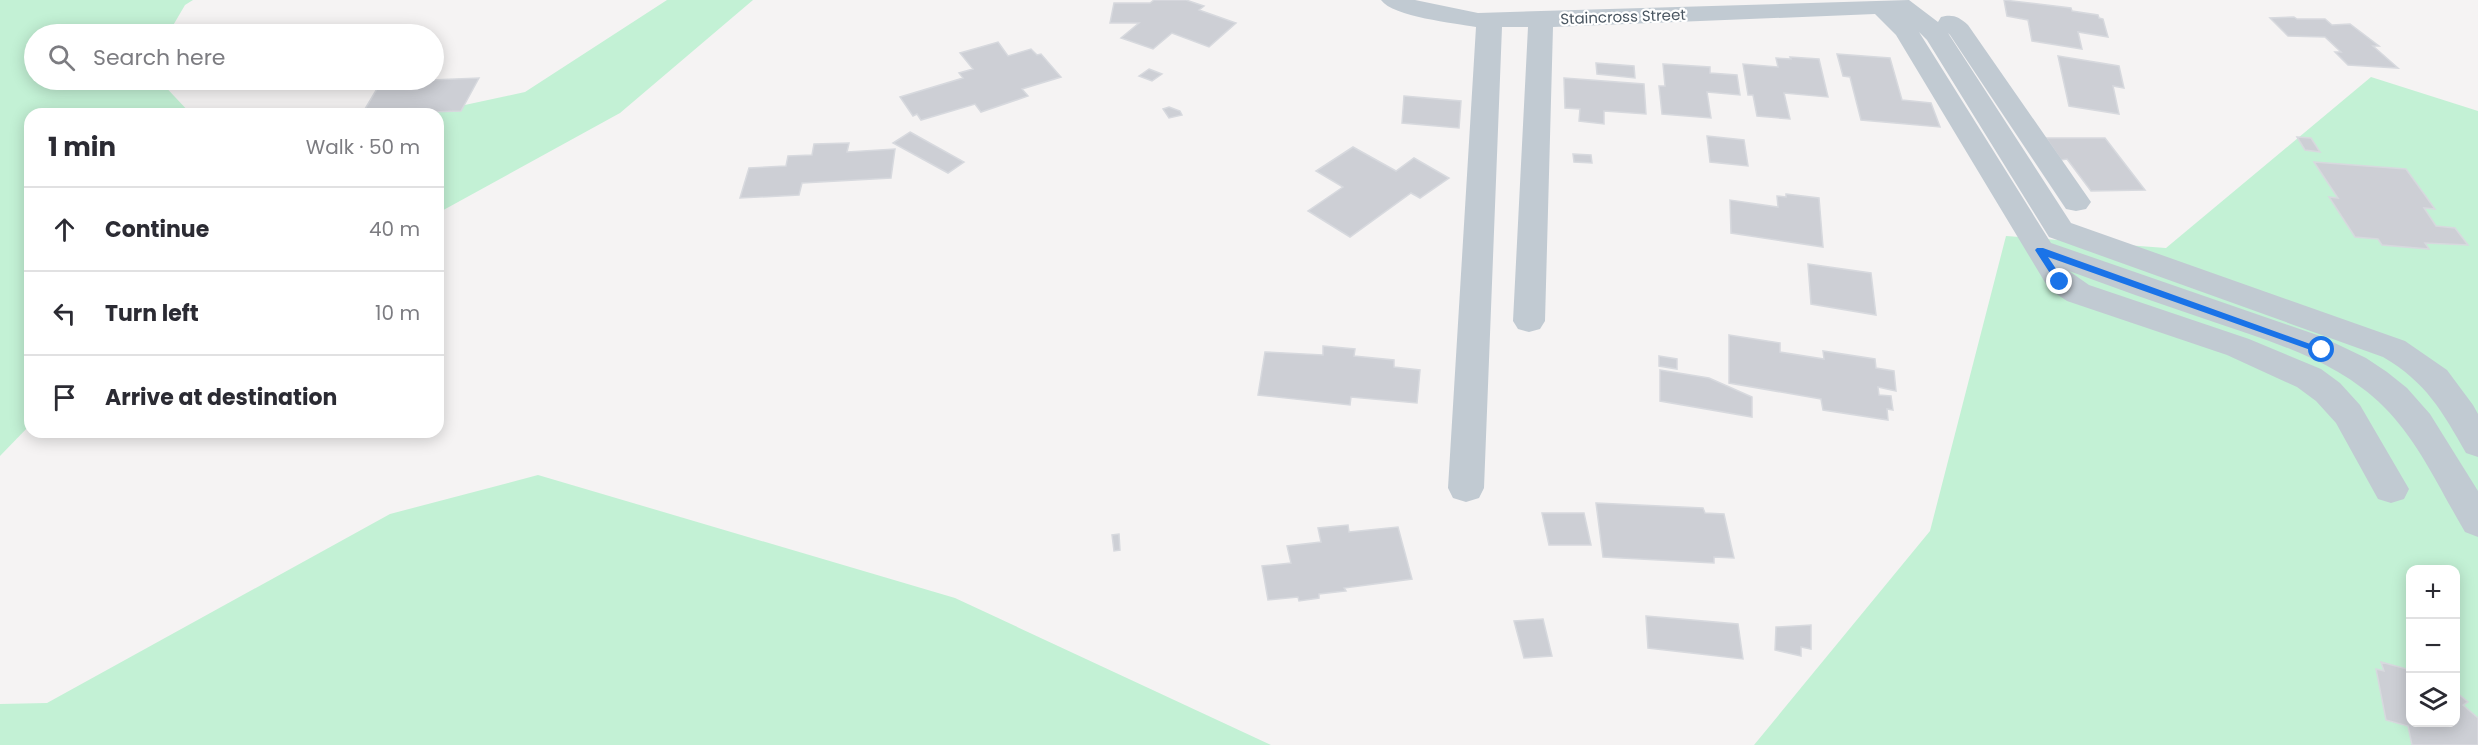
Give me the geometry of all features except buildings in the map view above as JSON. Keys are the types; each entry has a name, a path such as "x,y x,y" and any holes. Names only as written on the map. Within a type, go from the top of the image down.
{"street":[{"name":"Staincross Street","path":"1393,0 1411,7 1488,20 1541,20 1887,2"},
{"path":"1920,0 1959,30 2076,202"},
{"path":"1887,2 2060,282 2078,293 2238,347 2309,378 2328,392 2348,414 2391,489"},
{"path":"1887,2 1930,28 1937,36 2060,230 2402,353 2430,371 2444,386 2478,444"},
{"path":"1466,488 1490,34 1488,20"},
{"path":"1529,321 1541,20"},
{"path":"2040,250 2264,328 2322,350 2365,373 2397,398 2420,429 2478,522"}],"green space":[{"path":"0,0 193,0 185,5 174,24 24,24 24,90 168,90 185,108 24,108 24,431 0,456"},
{"path":"667,0 753,0 620,113 444,210 444,109 525,92"},
{"path":"2371,77 2478,111 2478,745 1754,745 1930,531 2006,236 2166,248"},
{"path":"538,475 955,598 1271,745 0,745 0,704 47,703 390,514"}],"route":[{"path":"2060,282 2040,250 2322,350"}]}
